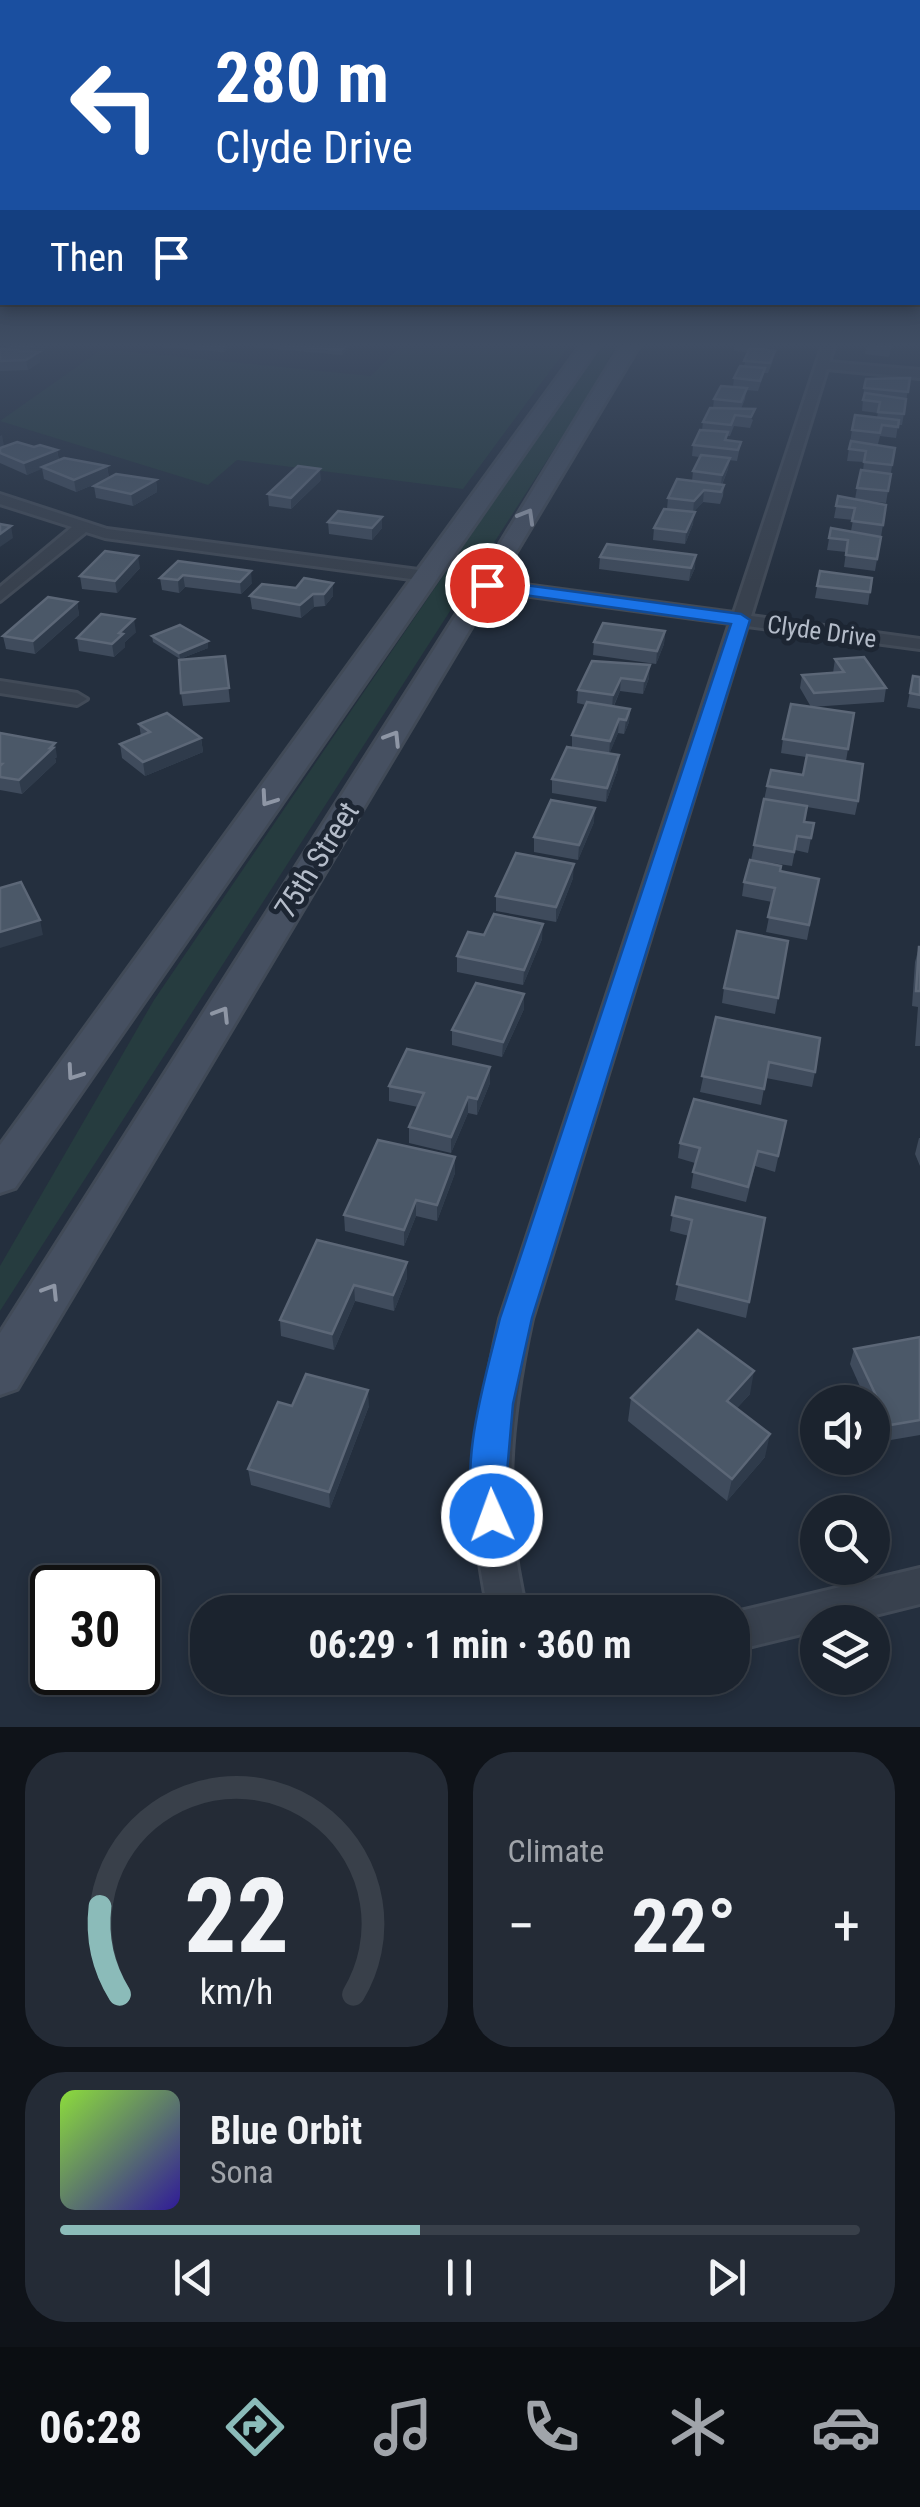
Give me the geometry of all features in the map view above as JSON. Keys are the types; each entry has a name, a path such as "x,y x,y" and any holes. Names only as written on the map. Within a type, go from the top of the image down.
{"main road":[{"path":"0,1177 533,425"},
{"name":"75th Street","path":"0,1374 583,425"}],"street":[{"path":"503,1595 488,1484 496,1404 512,1336 803,425"},
{"path":"0,498 81,528 426,576"},
{"path":"0,596 81,528"},
{"name":"Clyde Drive","path":"487,585 920,644"},
{"path":"0,687 77,698"},
{"path":"750,1628 920,1586"}],"green space":[{"path":"12,425 511,425 463,489 237,460 208,485"},
{"path":"546,425 570,425 0,1311 0,1266 154,1000"}],"building":[{"path":"853,425 898,425 882,425 880,433 852,430"},
{"path":"700,430 728,432 725,440 741,442 738,450 693,445"},
{"path":"851,441 895,448 892,465 864,462 866,451 849,449"},
{"path":"17,442 57,450 24,463 0,453 0,448"},
{"path":"701,455 730,458 722,475 693,471"},
{"path":"64,458 107,466 74,480 42,467"},
{"path":"298,466 320,469 291,498 268,494"},
{"path":"861,470 891,474 888,491 857,488"},
{"path":"116,474 156,480 131,494 94,486"},
{"path":"677,479 724,485 721,492 704,490 694,501 668,498"},
{"path":"838,496 886,505 883,525 852,521 855,508 836,506"},
{"path":"664,509 695,512 686,532 654,528"},
{"path":"338,511 382,517 372,528 328,522"},
{"path":"831,528 881,537 877,559 846,555 848,540 829,538"},
{"path":"607,544 696,555 691,568 600,557"},
{"path":"105,551 138,556 115,581 80,576"},
{"path":"178,561 251,571 240,582 183,575 178,580 160,578"},
{"path":"820,571 872,578 870,592 817,586"},
{"path":"304,578 333,583 324,594 313,594 300,605 250,596 262,584 296,588"},
{"path":"48,597 77,602 33,641 3,636"},
{"path":"101,614 134,619 112,644 77,638"},
{"path":"603,623 665,631 657,651 594,642"},
{"path":"180,625 208,641 179,653 152,636"},
{"path":"225,656 229,688 181,693 179,660"},
{"path":"864,657 886,688 814,693 802,675 844,672 835,659"},
{"path":"592,661 650,665 644,681 621,678 613,695 578,690"},
{"path":"913,676 920,677 920,695 910,693"},
{"path":"587,702 630,709 626,720 619,719 610,741 572,735"},
{"path":"791,704 854,713 848,749 783,739"},
{"path":"167,713 201,738 143,762 120,744 150,732 139,724"},
{"path":"0,733 55,743 19,780 0,777"},
{"path":"567,747 619,755 607,788 552,779"},
{"path":"807,755 863,764 858,801 767,786 771,770 803,775"},
{"path":"764,799 807,806 804,822 814,823 811,838 797,836 794,852 754,845"},
{"path":"551,800 595,808 579,845 534,837"},
{"path":"516,853 574,864 556,907 496,896"},
{"path":"750,860 819,879 809,925 768,917 775,888 744,882"},
{"path":"21,882 40,920 0,932 0,888"},
{"path":"494,914 543,924 524,970 457,956 468,932 484,935"},
{"path":"737,931 788,941 778,998 724,988"},
{"path":"919,947 920,991 916,991"},
{"path":"476,983 524,994 503,1042 452,1030"},
{"path":"716,1017 820,1038 815,1072 769,1062 764,1089 702,1076"},
{"path":"407,1049 490,1067 477,1099 468,1097 451,1137 409,1127 424,1093 389,1086"},
{"path":"694,1099 786,1121 778,1156 758,1151 748,1187 693,1172 700,1148 680,1143"},
{"path":"378,1140 455,1157 437,1205 416,1200 404,1230 344,1215"},
{"path":"676,1197 765,1218 749,1302 677,1284 692,1220 672,1215"},
{"path":"317,1240 407,1262 393,1295 354,1285 332,1334 280,1320"},
{"path":"698,1330 754,1371 727,1401 770,1434 732,1479 631,1398"},
{"path":"920,1337 920,1420 890,1425 890,1385 871,1385 854,1349"},
{"path":"306,1374 368,1390 329,1492 248,1469 278,1402 292,1406"}],"route":[{"path":"487,585 741,620 516,1318 496,1404 488,1484 492,1516"}]}
